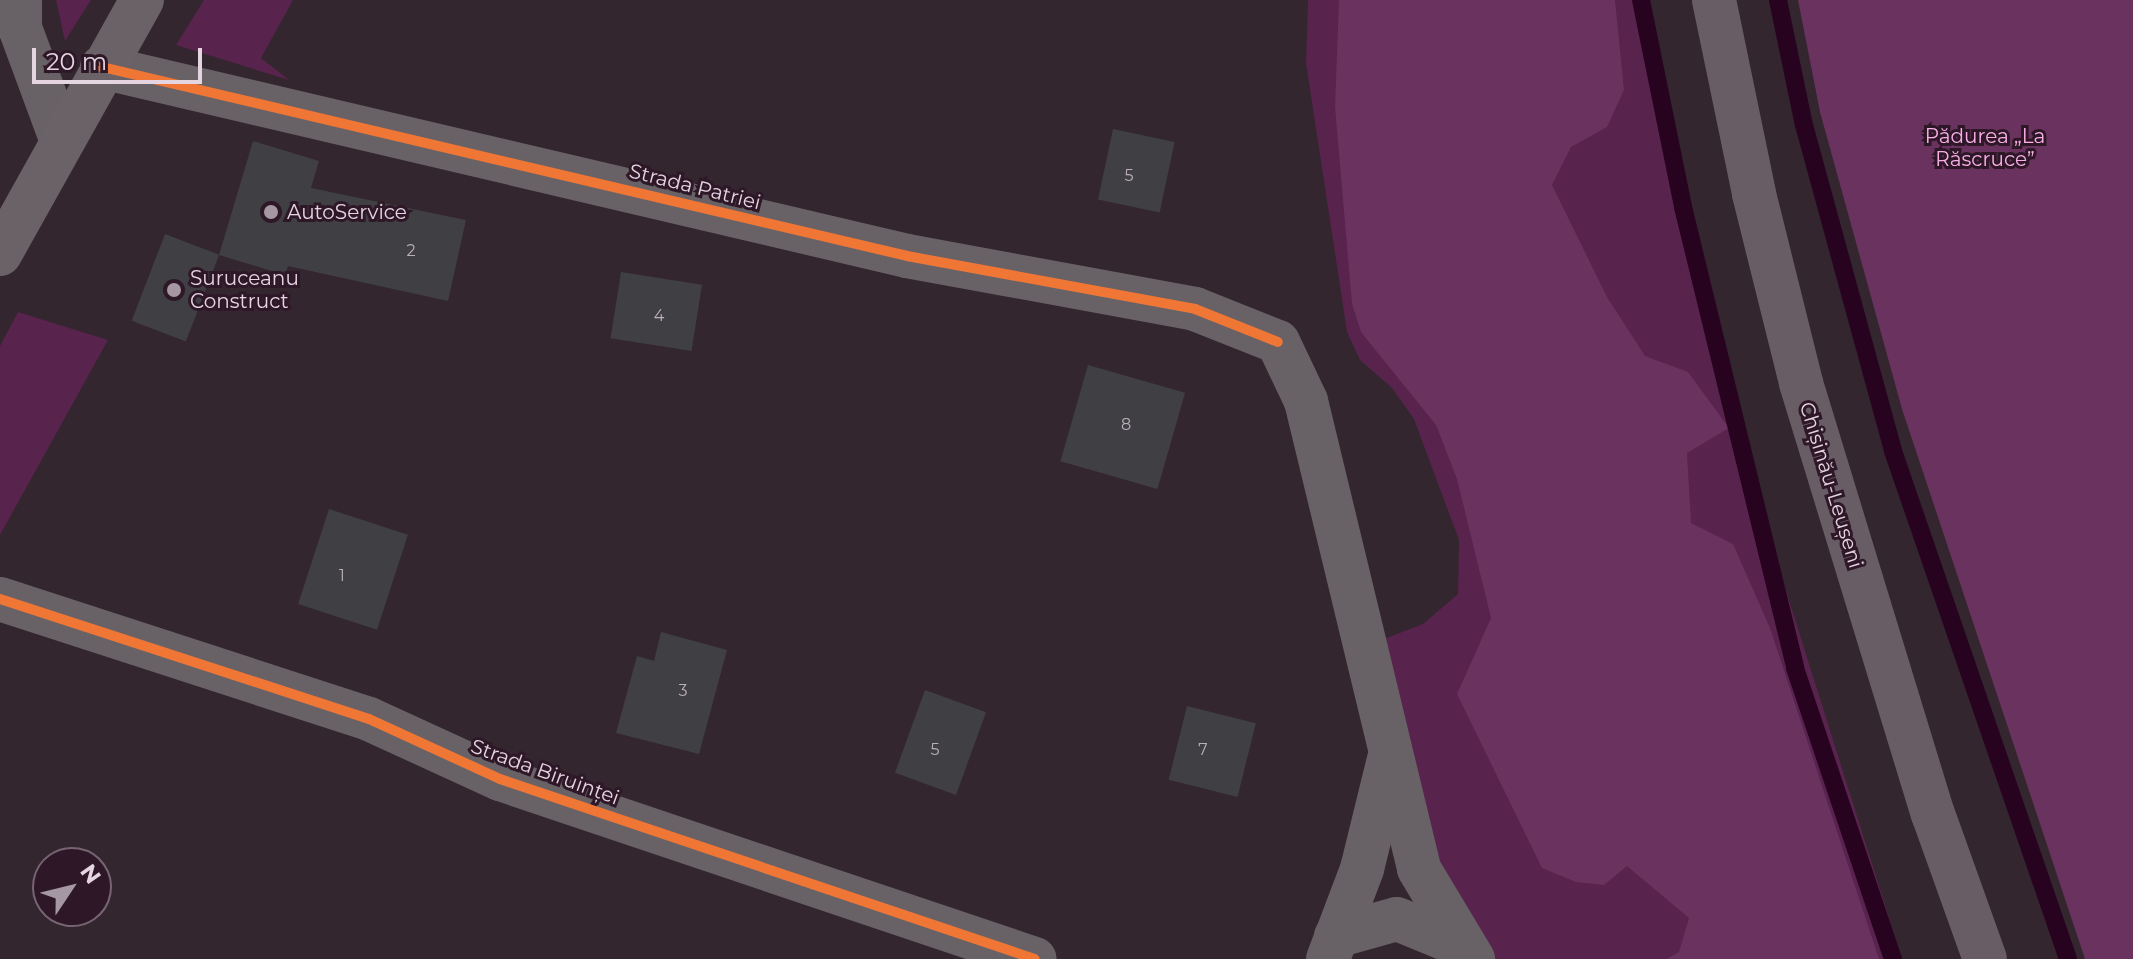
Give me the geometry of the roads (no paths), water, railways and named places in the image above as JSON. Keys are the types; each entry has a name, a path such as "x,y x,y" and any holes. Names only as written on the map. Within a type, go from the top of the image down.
{"highway":[{"name":"Chișinău-Leușeni","path":"1714,0 1754,194 1801,383 1928,799 1985,959"}],"main road":[{"path":"0,254 61,139 142,0"}],"street":[{"path":"20,0 20,28 61,139"},
{"name":"Strada Patriei","path":"102,67 907,256 1195,309 1278,342 1306,401 1390,756"},
{"name":"Strada Biruinței","path":"0,599 369,719 500,779 1035,959"},
{"path":"1332,948 1362,869 1390,756"},
{"path":"1390,756 1419,869 1468,953"},
{"path":"1332,948 1397,919 1468,953"}],"waterway":[{"path":"1641,0 1683,207 1795,668 1893,959"},
{"path":"1778,0 1804,125 1893,451 2068,959"}],"place":[{"name":"AutoService","path":"271,212"},
{"name":"Suruceanu Construct","path":"174,290"}],"park label":[{"name":"Pădurea „La Răscruce”","path":"1985,148"}]}
